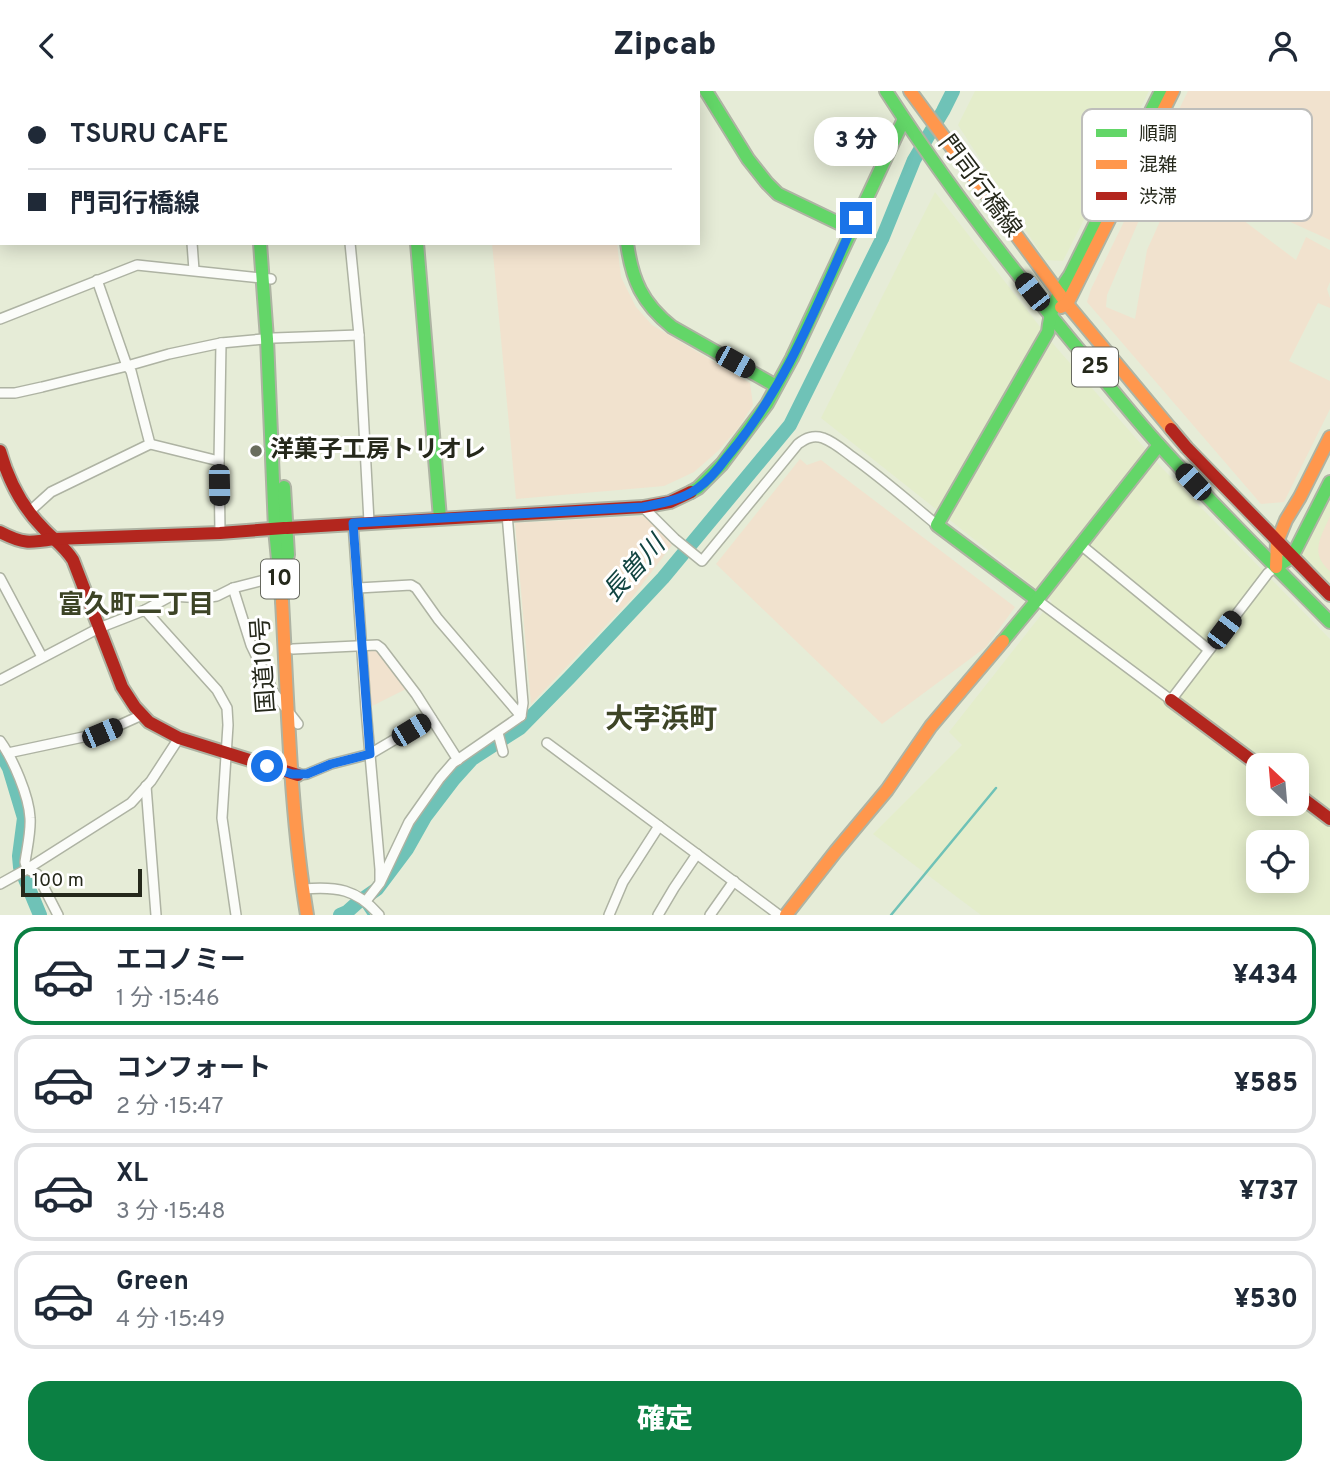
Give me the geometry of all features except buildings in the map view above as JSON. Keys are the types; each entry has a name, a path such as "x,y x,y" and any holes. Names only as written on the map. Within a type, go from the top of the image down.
{"main road":[{"path":"706,91 768,186 778,194 851,229"},
{"name":"門司行橋線","path":"886,91 965,205 1049,314 1159,445 1330,622"},
{"path":"1152,109 1161,91"},
{"path":"1164,109 1173,91"},
{"path":"0,533 3,532 18,541 34,542 220,533 643,507 670,502 684,496 711,477 739,444 767,404 792,358 904,119 913,93"},
{"name":"門司行橋線","path":"913,93 1067,304 1187,448 1330,595"},
{"path":"1037,600 937,525 1048,332 1049,314 1058,292 1070,275 1097,221"},
{"path":"1049,314 1067,304 1108,221"},
{"name":"国道10号","path":"260,245 266,278 281,528 293,649 298,724 296,774"},
{"name":"国道10号","path":"266,278 268,245"},
{"path":"417,245 440,518"},
{"path":"626,245 629,267 641,294 660,318 776,386"},
{"path":"1276,567 1277,542 1286,520 1330,437"},
{"path":"786,915 887,790 931,726 1037,600 1159,445"},
{"path":"0,451 12,481 30,512 73,559 122,687 142,715 179,738 296,774"},
{"path":"1276,567 1292,557 1330,482"},
{"name":"国道10号","path":"285,576 289,712 307,913"},
{"path":"1171,700 1246,756"},
{"path":"1309,803 1330,819"}],"street":[{"path":"192,245 194,269"},
{"path":"349,245 359,335 369,522"},
{"path":"0,319 137,265 266,278"},
{"path":"97,280 131,371 150,444"},
{"path":"0,393 15,393 169,354 221,344 359,335"},
{"path":"220,533 221,344"},
{"path":"643,507 702,561 798,444 807,438 815,437 823,438 845,451 937,525"},
{"path":"30,512 51,492 150,444 219,461"},
{"path":"366,901 380,883 409,822 440,778 453,763 498,736 521,716 523,703 507,514"},
{"path":"353,523 380,883"},
{"path":"1081,545 1209,649"},
{"path":"1037,600 1171,700 1268,573 1276,567"},
{"path":"0,680 99,628 172,596 217,596 233,588 285,576"},
{"path":"0,578 42,657"},
{"path":"358,588 411,585 416,588 438,619 521,716"},
{"path":"233,588 251,645 274,693 298,724"},
{"path":"145,610 217,690 227,708 222,818 236,915"},
{"path":"293,649 377,645 416,694 458,760"},
{"path":"8,753 102,733 142,715"},
{"path":"296,774 307,774 331,764 370,754 431,718"},
{"path":"498,736 503,752"},
{"path":"0,884 131,803 179,738"},
{"path":"0,741 17,770 30,816 27,869"},
{"path":"547,743 779,915"},
{"path":"146,786 156,915"},
{"path":"609,915 623,882 659,826"},
{"path":"658,915 697,854"},
{"path":"27,869 37,874 58,915"},
{"path":"710,915 734,881"},
{"path":"306,889 324,888 351,892 366,901 378,913"}],"shaded area":[{"path":"975,91 1149,91 1140,109 1082,109 1083,221 1063,261 1045,260 958,125"},
{"path":"1188,91 1330,91 1330,240 1288,221 1312,221 1312,109 1179,109"},
{"path":"935,192 1055,346 1163,469 1330,639 1330,915 981,915 873,834 962,745 949,732 1052,601 821,418"},
{"path":"1124,221 1139,221 1107,295 1106,307 1135,319 1147,250 1160,221 1244,221 1296,260 1306,237 1330,250 1330,282 1327,289 1330,308 1318,303 1289,361 1330,381 1330,409 1284,502 1261,504 1087,302"},
{"path":"492,245 617,245 621,277 636,307 652,325 750,383 753,405 739,427 718,451 694,472 664,486 516,499"},
{"path":"800,459 807,465 821,460 1015,607 986,647 882,724 716,564"},
{"path":"1330,482 1330,595 1292,557"},
{"path":"646,516 672,545 631,599 531,704 515,523"},
{"path":"1330,516 1330,571 1318,551"},
{"path":"377,645 410,687 366,709 362,647"}],"waterway":[{"name":"長曽川","path":"340,915 377,889 407,849 425,817 472,759 520,728 663,578 790,425 882,239 914,160 953,91"},
{"name":"長曽川","path":"0,752 9,768 24,818 20,867 40,915"},
{"path":"891,915 996,788"},
{"path":"361,903 369,915"}],"traffic: fast":[{"path":"706,91 748,159 778,194 851,229"},
{"path":"886,91 983,230 1134,416 1202,491 1330,622"},
{"path":"1152,109 1161,91"},
{"path":"691,492 722,464 767,404 792,358 904,119"},
{"path":"1037,600 937,525 1048,332 1050,316 1058,295 1097,221"},
{"path":"260,245 275,529 282,601"},
{"path":"417,245 440,518"},
{"path":"627,245 640,290 662,318 672,327 776,386"},
{"path":"1003,641 1159,445"},
{"path":"1276,567 1292,557 1330,482"},
{"path":"284,487 288,555"}],"traffic: slow":[{"path":"910,91 1067,304 1171,429"},
{"path":"1164,109 1173,91"},
{"path":"1061,307 1067,304 1108,221"},
{"path":"1276,567 1277,542 1286,520 1330,437"},
{"path":"282,601 293,798 307,915"},
{"path":"786,915 887,790 931,726 1003,641"}],"traffic: jam":[{"path":"1171,429 1330,595"},
{"path":"0,451 22,502 35,520 73,560 122,687 135,707 149,722 179,738 298,775"},
{"path":"287,528 643,507 670,502 691,492"},
{"path":"0,532 21,541 32,542 284,528"},
{"path":"1171,700 1246,756"},
{"path":"1309,803 1330,819"}],"place":[{"name":"洋菓子工房トリオレ","path":"256,451"}],"district":[{"name":"富久町二丁目","path":"136,606"},
{"name":"大字浜町","path":"661,721"}],"route":[{"path":"267,766 300,775 370,754 353,523 643,507 670,502 698,488 739,444 767,404 792,358 856,218"}]}
